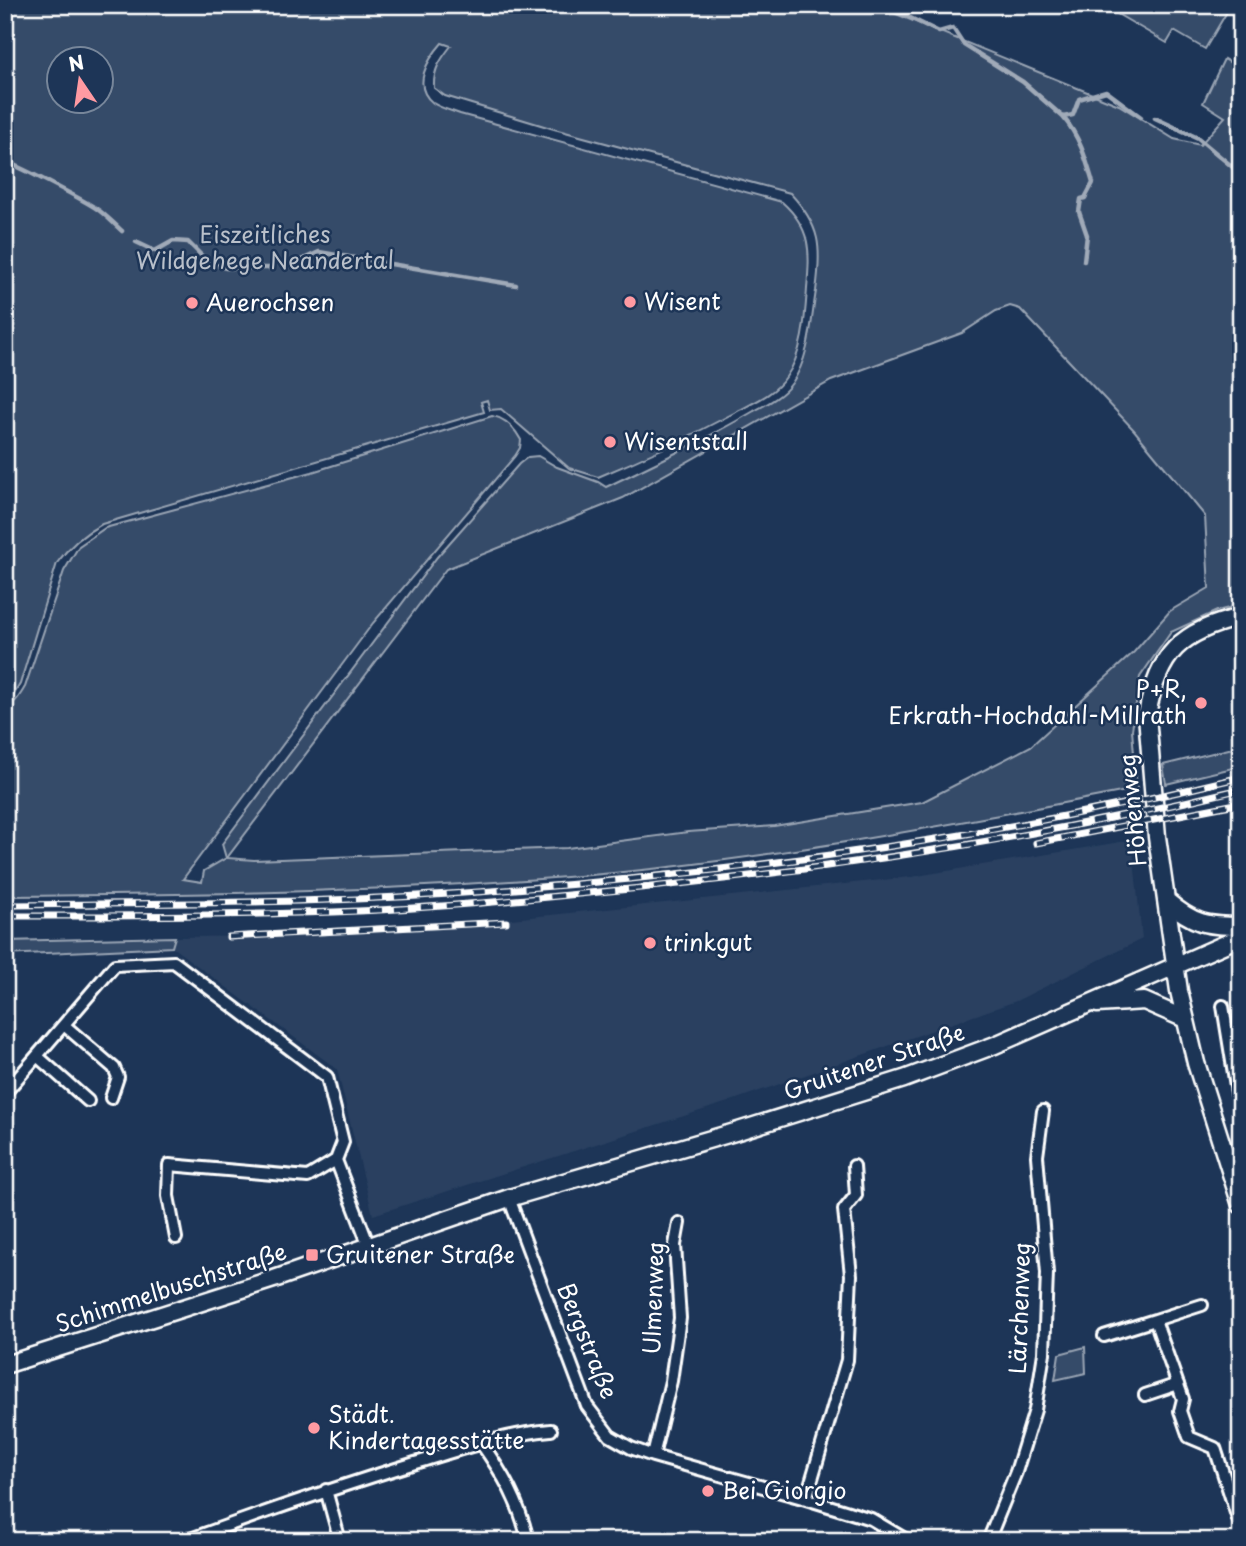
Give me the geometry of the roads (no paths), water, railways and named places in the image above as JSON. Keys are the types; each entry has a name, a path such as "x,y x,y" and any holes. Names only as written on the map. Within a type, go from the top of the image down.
{"main road":[{"name":"Höhenweg","path":"1241,617 1212,624 1191,634 1173,651 1159,671 1150,695 1147,715 1157,836 1185,1019 1196,1063 1241,1205"},
{"path":"1167,901 1189,919 1200,924 1241,926"},
{"name":"Gruitener Straße","path":"509,1198 904,1079 1093,1004 1176,964 1241,937"},
{"path":"1093,1004 1113,1005 1144,1001 1185,1019"},
{"name":"Schimmelbuschstraße","path":"5,1365 509,1198"}],"street":[{"path":"5,1093 115,965 174,962 327,1077 343,1142 336,1160 308,1177 169,1165 169,1196 176,1238"},
{"path":"1223,1006 1241,1117"},
{"path":"64,1025 114,1068 118,1077 111,1098"},
{"path":"37,1056 88,1101"},
{"name":"Lärchenweg","path":"988,1541 1016,1472 1035,1410 1044,1353 1047,1273 1037,1156 1043,1111"},
{"path":"336,1160 369,1246"},
{"path":"806,1499 847,1360 851,1275 844,1210 856,1195 854,1166"},
{"name":"Bergstraße","path":"509,1198 587,1406 610,1436 653,1456 871,1519 908,1541"},
{"name":"Ulmenweg","path":"653,1456 671,1381 680,1318 675,1245 679,1223"},
{"path":"1104,1336 1202,1305"},
{"path":"1155,1320 1183,1399 1180,1411 1189,1437 1215,1448 1238,1519 1241,1519"},
{"path":"1145,1395 1178,1384"},
{"path":"184,1541 326,1490 481,1443 526,1432 551,1430"},
{"path":"481,1443 501,1472 517,1503 528,1541"},
{"path":"326,1490 340,1541"}],"waterway":[{"path":"884,5 939,32 953,28 964,45 1023,82 1063,117 1073,115 1079,99 1106,91 1141,117"},
{"path":"1063,117 1078,140 1093,183 1085,198 1081,199 1079,212 1087,235 1084,261"},
{"path":"1155,118 1198,138 1241,174"},
{"path":"5,162 90,205 122,231"},
{"path":"136,242 155,251 173,241 188,242 209,263 226,268 272,268"},
{"path":"286,267 319,252 516,285"}],"railway":[{"path":"5,905 338,900 449,894 649,877 848,853 947,837 1144,800 1241,777"},
{"path":"5,916 337,912 487,903 680,884 841,864 1002,839 1241,789"},
{"path":"1036,843 1241,803"},
{"path":"229,937 506,922"}],"place":[{"name":"Wisent","path":"630,302"},
{"name":"Auerochsen","path":"192,303"},
{"name":"Wisentstall","path":"610,442"},
{"name":"P+R, Erkrath-Hochdahl-Millrath","path":"1201,703"},
{"name":"trinkgut","path":"650,943"},
{"name":"Gruitener Straße","path":"312,1255"},
{"name":"Städt. Kindertagesstätte","path":"314,1428"},
{"name":"Bei Giorgio","path":"708,1491"}],"park label":[{"name":"Eiszeitliches Wildgehege Neandertal","path":"265,248"}]}
